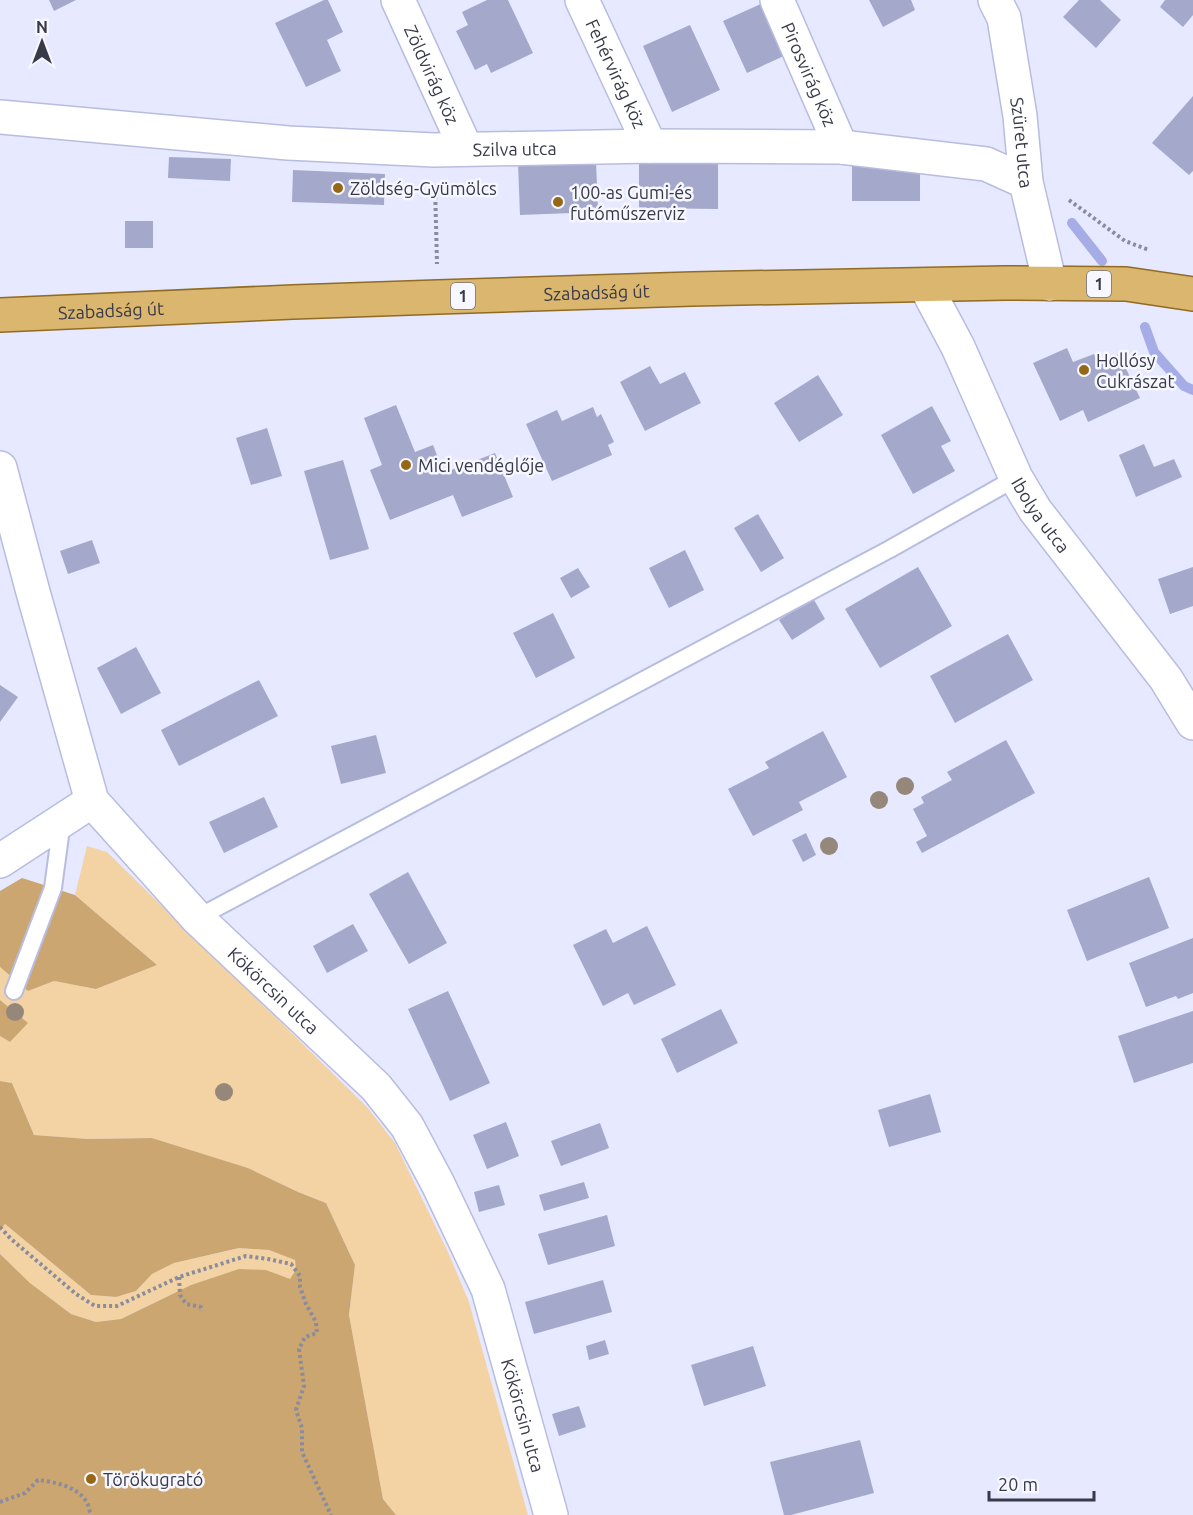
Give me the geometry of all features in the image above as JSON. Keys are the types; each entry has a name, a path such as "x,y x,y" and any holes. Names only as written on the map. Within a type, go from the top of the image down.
{"main road":[{"name":"Szabadság út","path":"0,315 438,297 925,285 1126,284 1193,294"}],"street":[{"name":"Zöldvirág köz","path":"398,0 450,150"},
{"name":"Fehérvirág köz","path":"582,0 650,146"},
{"name":"Pirosvirág köz","path":"777,0 841,147"},
{"name":"Szüret utca","path":"995,0 1005,18 1020,116 1026,182 1050,284"},
{"name":"Szilva utca","path":"0,117 288,143 450,150 650,146 841,147 986,164 1026,182"},
{"name":"Ibolya utca","path":"925,285 958,347 1016,478 1035,510 1166,679 1193,723"},
{"name":"Kökörcsin utca","path":"0,468 92,801 197,918 376,1088 407,1126 438,1184 488,1289 550,1515"},
{"path":"0,861 92,801"}],"lane":[{"path":"197,918 890,549 1016,478"},
{"path":"14,991 53,888 62,821"}],"path":[{"path":"438,297 450,150"},
{"path":"1069,200 1125,241 1153,252"},
{"path":"0,1227 10,1239 76,1294 95,1306 117,1306 179,1277 246,1256 291,1264 300,1276 300,1287 316,1322 317,1333 305,1337 299,1349 304,1386 296,1410 302,1428 302,1452 331,1515"},
{"path":"179,1277 180,1295 186,1304 201,1307 201,1311"},
{"path":"0,1502 25,1493 38,1480 57,1483 78,1492 87,1502 91,1515"}],"shaded area":[{"path":"87,846 107,852 367,1107 395,1143 448,1252 469,1302 528,1515 396,1515 383,1499 349,1315 355,1265 326,1203 248,1168 152,1138 88,1139 34,1135 12,1083 0,1081 0,1036 10,1042 27,1023 0,1000 0,967 28,991 54,981 96,989 157,965 75,895"},
{"path":"22,878 75,895 157,965 96,989 54,981 28,991 0,967 0,891"},
{"path":"0,1000 28,1023 10,1042 0,1036"},
{"path":"0,1081 12,1083 34,1135 88,1139 152,1138 248,1168 326,1203 355,1265 349,1315 383,1499 396,1515 0,1515 0,1254 30,1283 71,1314 96,1322 121,1319 191,1285 239,1269 266,1270 290,1279 296,1270 295,1260 269,1250 239,1248 174,1263 152,1274 136,1291 116,1297 91,1295 5,1224 0,1230"},
{"path":"5,1224 91,1295 116,1297 136,1291 152,1274 174,1263 239,1248 270,1250 295,1260 296,1270 290,1280 266,1270 191,1285 121,1319 96,1322 71,1314 30,1283 0,1254 0,1230"}],"building":[{"path":"49,0 76,0 54,11"},
{"path":"328,0 343,32 327,40 341,71 306,87 275,23"},
{"path":"487,0 508,0 533,53 491,73 487,64 475,70 456,31 468,25 462,12"},
{"path":"869,0 911,0 915,10 883,27"},
{"path":"1079,0 1100,0 1121,20 1096,48 1063,17"},
{"path":"1165,0 1193,0 1193,15 1183,27 1160,7"},
{"path":"763,3 786,55 747,73 723,21"},
{"path":"690,25 720,90 672,112 643,46"},
{"path":"1193,96 1193,171 1189,175 1152,143"},
{"path":"169,157 231,159 230,181 168,178"},
{"path":"596,161 598,212 520,215 518,163"},
{"path":"639,161 718,161 718,209 639,208"},
{"path":"852,165 920,165 920,201 852,201"},
{"name":"Zöldség-Gyümölcs","path":"293,170 385,174 384,205 292,202"},
{"path":"125,221 153,221 153,248 125,248"},
{"path":"1067,348 1073,362 1094,354 1098,363 1119,354 1140,398 1088,422 1083,410 1060,421 1033,363"},
{"path":"650,366 660,384 685,372 701,403 645,431 620,382"},
{"path":"818,375 843,415 799,442 774,403"},
{"path":"396,405 415,452 433,445 444,473 495,453 513,497 462,517 453,495 390,520 370,470 382,465 364,418"},
{"path":"932,406 951,441 941,446 955,471 913,494 881,435"},
{"path":"593,407 597,417 601,414 614,442 608,445 612,455 552,481 526,424 557,410 562,421"},
{"path":"267,428 282,476 251,485 236,438"},
{"path":"1144,444 1154,467 1174,459 1182,477 1136,497 1119,455"},
{"path":"343,460 369,549 330,560 304,471"},
{"path":"758,514 784,558 761,572 734,528"},
{"path":"92,540 100,563 68,574 60,551"},
{"path":"685,550 704,590 669,608 649,568"},
{"path":"918,567 952,626 880,668 845,609"},
{"path":"1193,567 1193,606 1170,614 1158,579"},
{"path":"578,568 590,587 571,598 560,578"},
{"path":"813,598 825,619 792,640 779,620"},
{"path":"553,613 575,658 536,678 513,633"},
{"path":"1008,634 1033,680 955,723 930,676"},
{"path":"136,647 161,693 121,714 97,668"},
{"path":"259,680 278,716 179,766 161,730"},
{"path":"0,685 18,697 0,722"},
{"path":"823,731 847,777 799,802 803,810 753,836 728,789 769,768 765,762"},
{"path":"376,735 386,773 341,784 331,746"},
{"path":"1006,740 1035,793 922,853 916,842 927,836 913,809 924,803 921,797 952,780 947,772"},
{"path":"264,797 278,827 224,853 209,822"},
{"path":"806,833 816,855 803,862 792,840"},
{"path":"408,872 447,943 409,964 369,894"},
{"path":"1149,877 1169,928 1087,961 1067,910"},
{"path":"353,924 368,951 327,973 313,946"},
{"path":"647,926 676,985 634,1005 628,993 603,1006 573,945 606,929 613,943"},
{"path":"1193,938 1193,993 1178,999 1176,996 1146,1007 1129,963"},
{"path":"448,991 490,1083 450,1101 408,1009"},
{"path":"721,1009 738,1043 677,1073 661,1039"},
{"path":"1193,1011 1193,1063 1134,1083 1118,1036"},
{"path":"930,1094 941,1132 889,1147 878,1110"},
{"path":"506,1122 519,1156 487,1169 473,1135"},
{"path":"600,1123 609,1148 561,1166 551,1141"},
{"path":"584,1182 589,1198 544,1211 539,1195"},
{"path":"499,1185 505,1205 479,1212 474,1192"},
{"path":"607,1215 615,1246 548,1265 538,1234"},
{"path":"603,1280 612,1312 534,1334 525,1302"},
{"path":"605,1340 609,1354 589,1360 586,1346"},
{"path":"753,1346 766,1386 704,1406 691,1365"},
{"path":"579,1406 586,1427 559,1436 552,1414"},
{"path":"860,1440 874,1493 784,1515 770,1462"}],"waterway":[{"path":"1072,223 1102,261"},
{"path":"1145,327 1154,352 1184,386 1193,390"}],"place":[{"name":"Zöldség-Gyümölcs","path":"338,188"},
{"name":"100-as Gumi-és futóműszerviz","path":"558,202"},
{"name":"Hollósy Cukrászat","path":"1084,370"},
{"name":"Mici vendéglője","path":"406,465"},
{"name":"Törökugrató","path":"91,1479"}]}
